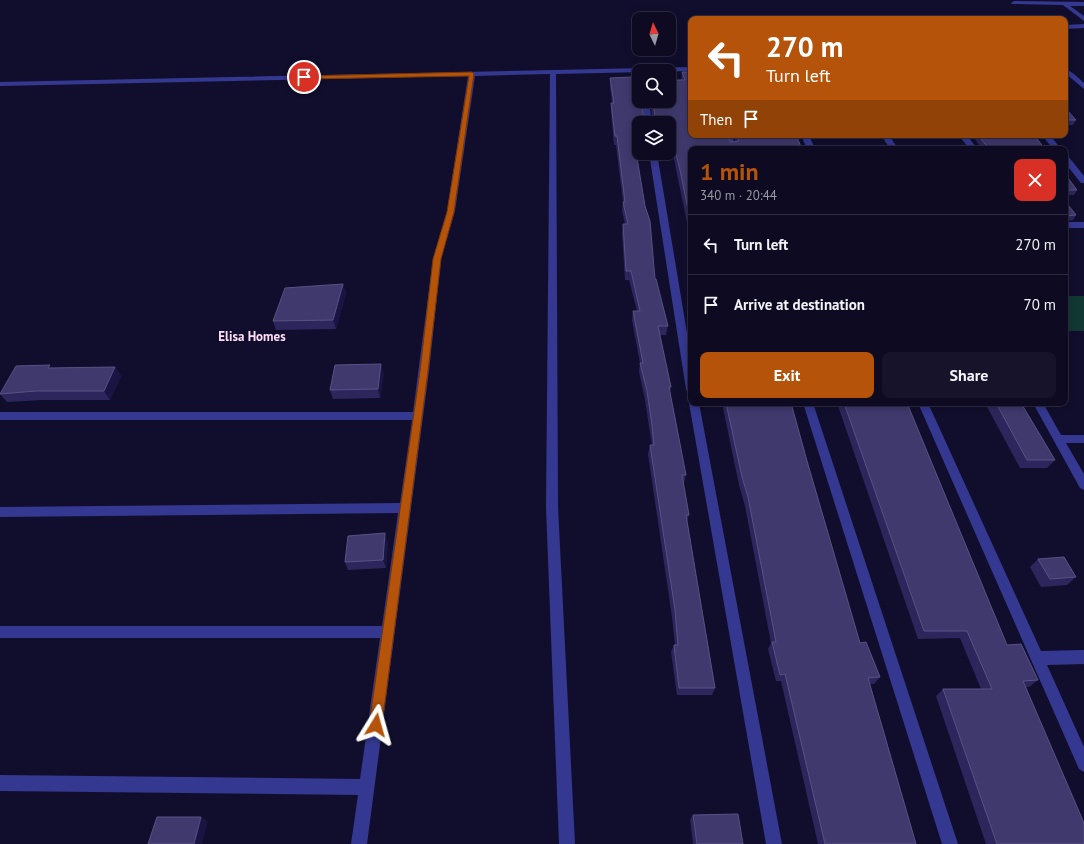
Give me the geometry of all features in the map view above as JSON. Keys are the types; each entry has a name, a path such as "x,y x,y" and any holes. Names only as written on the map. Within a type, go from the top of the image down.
{"street":[{"path":"1014,3 1061,2 1084,4"},
{"path":"1061,2 1084,19"},
{"path":"1068,27 1084,26"},
{"path":"676,70 688,69"},
{"path":"0,84 632,71"},
{"path":"553,72 552,507 567,844"},
{"path":"1068,72 1084,87"},
{"path":"359,844 418,416 437,259 450,212 472,74"},
{"path":"1048,138 1055,146"},
{"path":"654,160 688,359"},
{"path":"1068,162 1084,181"},
{"path":"1068,225 1084,225"},
{"path":"695,406 774,844"},
{"path":"809,406 950,844"},
{"path":"924,406 1084,764"},
{"path":"1040,406 1084,485"},
{"path":"0,416 418,416"},
{"path":"1058,439 1084,439"},
{"path":"0,512 405,508"},
{"path":"0,632 388,632"},
{"path":"1037,658 1084,657"},
{"path":"0,783 367,788"}],"green space":[{"path":"1068,296 1084,296 1084,331 1068,331"}],"building":[{"path":"682,72 688,72 688,138 729,138 730,142 739,141 738,138 797,138 801,146 688,146 688,209 676,154 676,116 653,116 655,114 654,108 676,108 676,80 685,80"},
{"path":"632,77 632,108 642,108 643,115 645,116 632,116 632,160 637,160 645,206 650,221 655,279 668,326 658,326 671,387 669,387 686,475 682,475 689,515 686,515 715,688 679,688 674,645 678,645 675,610 650,445 654,445 652,425 647,391 640,363 643,363 633,311 640,311 631,271 626,271 623,224 628,224 623,202 625,202 617,136 615,136 611,103 614,103 610,78"},
{"path":"1068,111 1076,120 1068,120"},
{"path":"980,138 1036,138 1043,146 987,146"},
{"path":"1068,178 1077,190 1068,190"},
{"path":"1068,205 1076,215 1068,216"},
{"path":"343,284 333,320 273,321 285,288"},
{"path":"381,364 378,389 330,390 335,365"},
{"path":"50,365 48,368 115,367 104,391 36,391 0,394 16,366"},
{"path":"727,406 792,406 860,643 866,642 880,677 868,678 916,844 825,844 785,674 780,675 772,642 776,642 748,497 742,477"},
{"path":"845,406 908,406 1007,645 1021,644 1038,680 1023,681 1084,823 1084,844 997,844 943,689 992,689 967,631 924,631"},
{"path":"998,406 1023,406 1055,460 1027,460"},
{"path":"385,533 383,560 345,562 348,536"},
{"path":"1064,557 1076,577 1050,579 1038,559"},
{"path":"738,814 743,844 697,844 693,815"},
{"path":"157,817 201,817 194,844 148,844"}],"district":[{"name":"Elisa Homes","path":"252,336"}],"route":[{"path":"304,77 472,74 450,212 437,259 424,371 376,725"}]}
